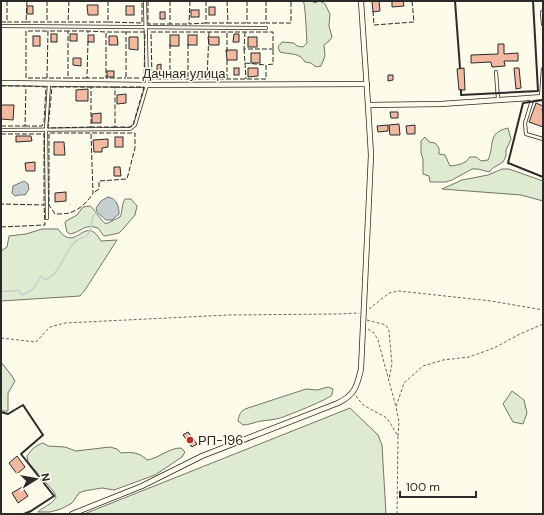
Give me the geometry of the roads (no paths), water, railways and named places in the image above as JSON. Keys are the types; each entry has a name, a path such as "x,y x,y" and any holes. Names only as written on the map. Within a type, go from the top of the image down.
{"street":[{"path":"72,514 142,486 202,456 342,401 353,393 357,385 361,369 371,168 361,1"},
{"name":"Дачная улица","path":"1,83 367,84"},
{"path":"368,105 442,104 542,97"}],"lane":[{"path":"1,130 130,129 135,125 147,84 145,1"},
{"path":"542,12 543,24"},
{"path":"1,26 266,28"},
{"path":"542,97 543,69"},
{"path":"496,72 498,99"},
{"path":"47,218 46,130 49,84"},
{"path":"533,97 526,123 526,134 543,139"}],"waterway":[{"path":"1,292 18,290 22,295 34,288 41,276 45,280 52,276 74,243 79,239 86,237 91,227 93,216 97,212"}],"place":[{"name":"РП-196","path":"190,440"}]}
